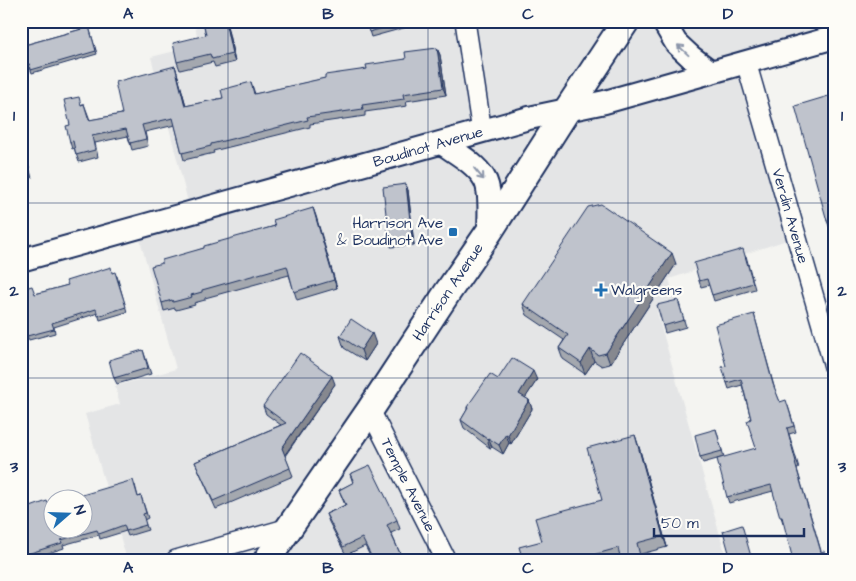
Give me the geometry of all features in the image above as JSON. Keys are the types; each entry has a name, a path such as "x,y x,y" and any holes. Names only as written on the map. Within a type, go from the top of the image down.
{"main road":[{"name":"Harrison Avenue","path":"266,560 370,410 446,293 489,232 626,21"}],"street":[{"path":"465,21 482,132"},
{"path":"664,21 676,43 712,72"},
{"name":"Boudinot Avenue","path":"21,260 529,118 605,102 835,37"},
{"name":"Verdin Avenue","path":"746,62 835,370"},
{"path":"442,143 465,158 484,178 488,191 489,232"},
{"name":"Temple Avenue","path":"370,410 446,560"},
{"path":"176,560 289,528"}],"shaded area":[{"path":"194,21 835,21 835,37 746,63 796,237 669,279 677,306 657,312 727,560 127,560 85,414 120,404 115,386 176,369 137,229 191,214 151,57 199,45"}],"building":[{"path":"203,21 225,21 232,54 212,59 210,54 177,62 173,43 206,35"},
{"path":"366,21 409,21 369,32"},
{"path":"89,27 96,51 31,70 30,64 21,67 21,46"},
{"path":"437,48 443,88 403,94 404,99 362,105 363,109 307,117 308,120 182,153 173,118 142,125 146,139 130,143 126,129 92,136 95,150 76,155 73,141 70,142 66,126 70,125 64,100 79,97 81,105 84,104 89,120 122,114 115,82 175,66 185,106 223,98 221,90 251,82 254,94 325,78 325,75 367,69 366,65 406,59 405,52"},
{"path":"835,94 835,219 827,221 795,106"},
{"path":"21,139 30,172 21,174"},
{"path":"406,184 412,238 389,241 383,187"},
{"name":"Walgreens","path":"601,204 672,253 606,353 598,355 590,349 581,363 559,348 568,335 523,304 588,207"},
{"path":"313,208 334,280 294,292 287,266 202,290 202,292 191,295 192,297 162,303 151,266 162,263 162,260 204,248 204,246 275,226 273,220"},
{"path":"743,249 753,283 712,295 707,279 699,281 694,263"},
{"path":"111,267 112,273 115,272 126,307 98,316 96,309 52,323 54,329 27,336 21,313 21,289 32,286 35,294 68,285 66,281"},
{"path":"678,300 684,320 663,326 657,305"},
{"path":"754,314 773,384 780,402 786,400 794,426 787,428 795,463 821,552 824,551 826,560 793,560 782,517 780,517 771,485 727,497 717,459 756,448 747,421 751,419 741,379 727,383 722,367 726,366 715,325"},
{"path":"351,319 372,333 361,350 340,336"},
{"path":"143,350 148,368 114,378 109,360"},
{"path":"300,353 332,376 282,448 290,468 213,501 195,462 286,423 263,406"},
{"path":"512,358 533,371 519,394 529,400 508,435 506,434 499,445 487,439 461,420 467,407 490,374 498,379"},
{"path":"716,429 722,451 700,457 695,435"},
{"path":"635,435 663,536 637,543 641,560 621,560 618,548 582,558 582,560 523,560 519,547 542,541 535,518 602,500 587,448"},
{"path":"370,465 397,520 387,525 403,560 373,560 362,538 343,547 326,514 346,505 339,490 354,482 350,474"},
{"path":"133,480 138,497 141,496 146,513 143,514 146,525 126,531 124,525 99,534 97,530 92,531 92,492"},
{"path":"42,503 42,538 68,538 61,540 62,543 21,556 21,515 26,513 25,509"},
{"path":"742,525 752,560 731,560 723,531"}],"place":[{"name":"Harrison Ave & Boudinot Ave","path":"453,232"},
{"name":"Walgreens","path":"601,290"}]}
